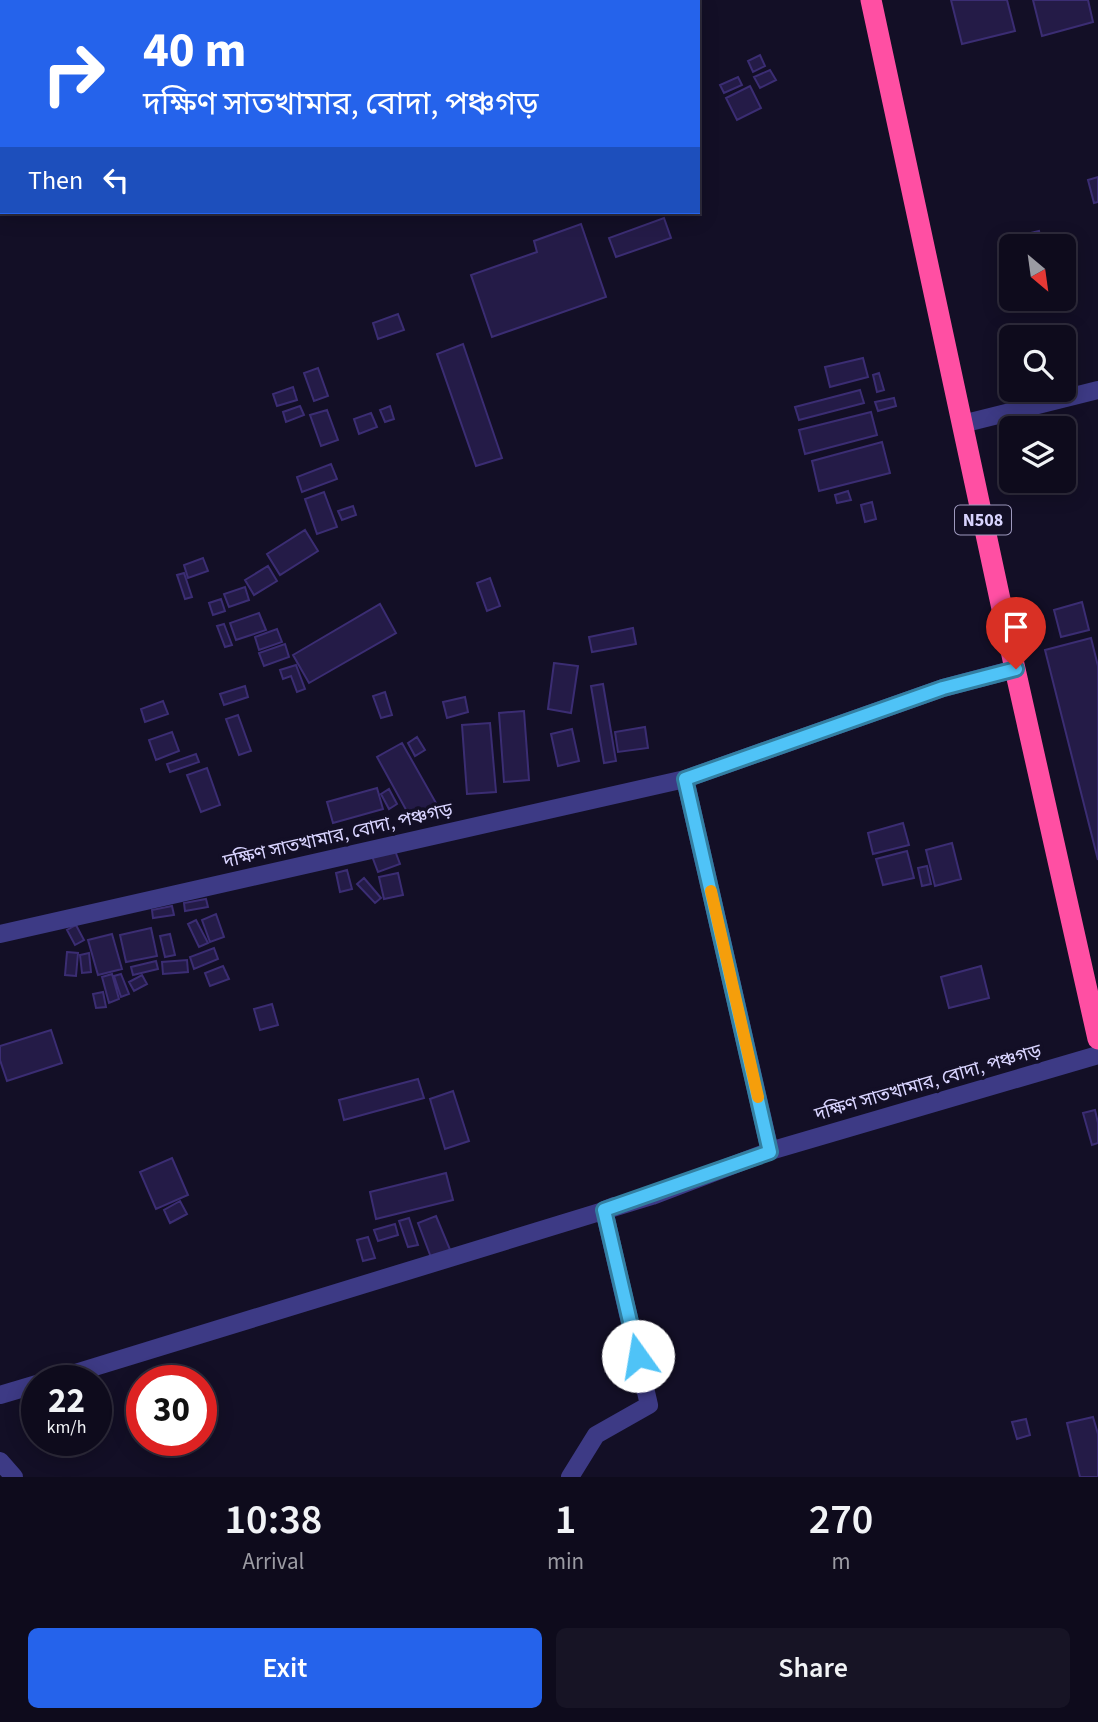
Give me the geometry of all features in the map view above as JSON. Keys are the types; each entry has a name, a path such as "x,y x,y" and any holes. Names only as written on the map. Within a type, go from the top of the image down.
{"highway":[{"name":"N508","path":"871,0 1098,1040"}],"street":[{"path":"962,424 1098,390"},
{"name":"দক্ষিণ সাতখামার, বোদা, পঞ্চগড়","path":"0,934 685,779 943,688 1016,669"},
{"path":"685,779 770,1152"},
{"name":"দক্ষিণ সাতখামার, বোদা, পঞ্চগড়","path":"101,1365 604,1210 770,1152 1098,1055"},
{"path":"570,1477 596,1435 649,1405 604,1210"},
{"path":"0,1395 21,1389"},
{"path":"0,1461 14,1477"}],"building":[{"path":"951,0 1007,0 1015,31 962,44"},
{"path":"1033,0 1088,0 1093,22 1042,36"},
{"path":"760,55 765,66 753,72 748,61"},
{"path":"770,70 776,80 760,88 754,77"},
{"path":"738,77 742,85 724,93 720,85"},
{"path":"750,86 761,108 737,120 726,98"},
{"path":"1098,177 1098,202 1094,203 1088,180"},
{"path":"664,218 671,238 616,257 609,238"},
{"path":"581,224 606,297 492,337 471,275 537,252 534,241"},
{"path":"398,314 404,330 378,339 373,323"},
{"path":"463,344 502,458 476,466 437,354"},
{"path":"863,358 868,377 830,387 825,367"},
{"path":"318,368 328,396 314,401 304,373"},
{"path":"879,373 884,390 877,392 873,375"},
{"path":"293,387 297,400 277,406 273,394"},
{"path":"860,390 864,403 799,420 795,407"},
{"path":"894,398 896,406 878,411 875,402"},
{"path":"300,406 304,415 286,422 283,412"},
{"path":"390,406 394,419 385,422 380,410"},
{"path":"327,410 338,440 321,446 310,415"},
{"path":"871,412 877,435 805,454 799,430"},
{"path":"371,413 377,427 359,434 354,419"},
{"path":"882,442 890,473 819,491 812,461"},
{"path":"331,464 337,479 302,492 297,477"},
{"path":"848,491 851,500 837,503 835,495"},
{"path":"324,492 337,527 317,534 305,499"},
{"path":"872,502 876,519 865,522 861,505"},
{"path":"353,506 356,515 342,520 338,511"},
{"path":"305,530 318,551 280,575 267,554"},
{"path":"203,558 208,571 188,578 184,565"},
{"path":"268,566 277,581 254,595 245,580"},
{"path":"184,573 192,597 185,599 177,575"},
{"path":"490,578 500,606 487,611 477,583"},
{"path":"245,587 249,600 229,607 224,594"},
{"path":"221,599 225,611 213,615 209,603"},
{"path":"1082,602 1089,630 1061,637 1054,610"},
{"path":"380,604 396,633 309,683 293,655"},
{"path":"259,613 266,630 236,640 230,623"},
{"path":"224,624 232,645 225,647 217,626"},
{"path":"633,628 636,644 592,652 589,637"},
{"path":"277,629 282,642 259,650 255,637"},
{"path":"1091,638 1098,666 1098,860 1045,650"},
{"path":"285,644 289,657 264,666 259,653"},
{"path":"554,663 578,666 571,713 548,709"},
{"path":"296,665 305,689 297,692 291,676 283,679 280,670"},
{"path":"603,684 616,761 604,763 591,686"},
{"path":"245,686 248,697 224,705 220,694"},
{"path":"385,692 392,715 381,718 373,696"},
{"path":"465,697 468,712 447,718 443,702"},
{"path":"163,701 168,714 145,722 141,709"},
{"path":"524,711 529,780 504,782 499,713"},
{"path":"238,715 251,751 239,755 226,719"},
{"path":"490,723 496,792 467,794 462,725"},
{"path":"645,727 648,748 618,752 615,732"},
{"path":"572,729 579,761 558,766 551,734"},
{"path":"172,732 179,751 156,760 149,740"},
{"path":"417,737 425,750 415,756 408,743"},
{"path":"402,743 436,803 410,817 377,757"},
{"path":"196,754 199,762 170,772 167,764"},
{"path":"207,768 220,805 201,812 187,775"},
{"path":"377,788 383,809 333,823 327,802"},
{"path":"389,789 397,804 389,809 381,794"},
{"path":"903,823 909,845 873,854 868,833"},
{"path":"952,843 961,879 935,886 926,850"},
{"path":"394,848 400,864 378,872 372,856"},
{"path":"907,851 914,878 883,885 876,859"},
{"path":"927,866 931,884 922,886 918,868"},
{"path":"347,870 352,889 340,892 336,873"},
{"path":"398,873 403,895 384,899 379,877"},
{"path":"364,878 381,898 375,903 357,884"},
{"path":"206,899 208,907 185,911 184,903"},
{"path":"172,906 174,915 153,918 152,910"},
{"path":"216,914 224,937 210,942 202,920"},
{"path":"196,920 208,943 199,947 188,924"},
{"path":"76,925 84,940 75,945 67,930"},
{"path":"151,928 157,956 126,962 120,935"},
{"path":"112,934 122,969 98,975 88,940"},
{"path":"170,934 175,955 165,957 160,936"},
{"path":"214,948 218,959 194,969 190,957"},
{"path":"67,952 78,953 76,976 65,975"},
{"path":"89,953 91,972 82,973 80,955"},
{"path":"187,960 188,972 163,974 162,962"},
{"path":"156,961 158,969 133,975 131,967"},
{"path":"223,966 229,979 210,986 205,973"},
{"path":"981,966 989,998 949,1008 941,977"},
{"path":"112,974 119,999 109,1003 102,977"},
{"path":"121,974 129,994 121,997 114,976"},
{"path":"142,975 147,984 134,991 129,982"},
{"path":"103,992 106,1007 96,1008 93,994"},
{"path":"272,1004 278,1025 260,1030 254,1009"},
{"path":"51,1030 62,1063 7,1081 0,1060 0,1046"},
{"path":"418,1079 424,1098 344,1120 339,1100"},
{"path":"453,1091 469,1141 445,1149 430,1099"},
{"path":"1095,1110 1098,1143 1092,1145 1083,1113"},
{"path":"172,1158 188,1195 156,1209 140,1172"},
{"path":"446,1173 453,1200 376,1219 370,1192"},
{"path":"180,1201 187,1214 170,1223 164,1210"},
{"path":"436,1216 451,1252 432,1260 418,1223"},
{"path":"409,1218 418,1245 408,1247 399,1221"},
{"path":"395,1224 398,1235 378,1241 374,1230"},
{"path":"368,1237 375,1258 363,1261 357,1240"},
{"path":"1093,1417 1098,1434 1098,1477 1080,1477 1067,1423"},
{"path":"1026,1419 1030,1435 1017,1439 1012,1422"}],"slow traffic":[{"path":"711,891 758,1097"}],"route":[{"path":"638,1356 604,1210 770,1152 685,779 943,688 1016,669"}]}
